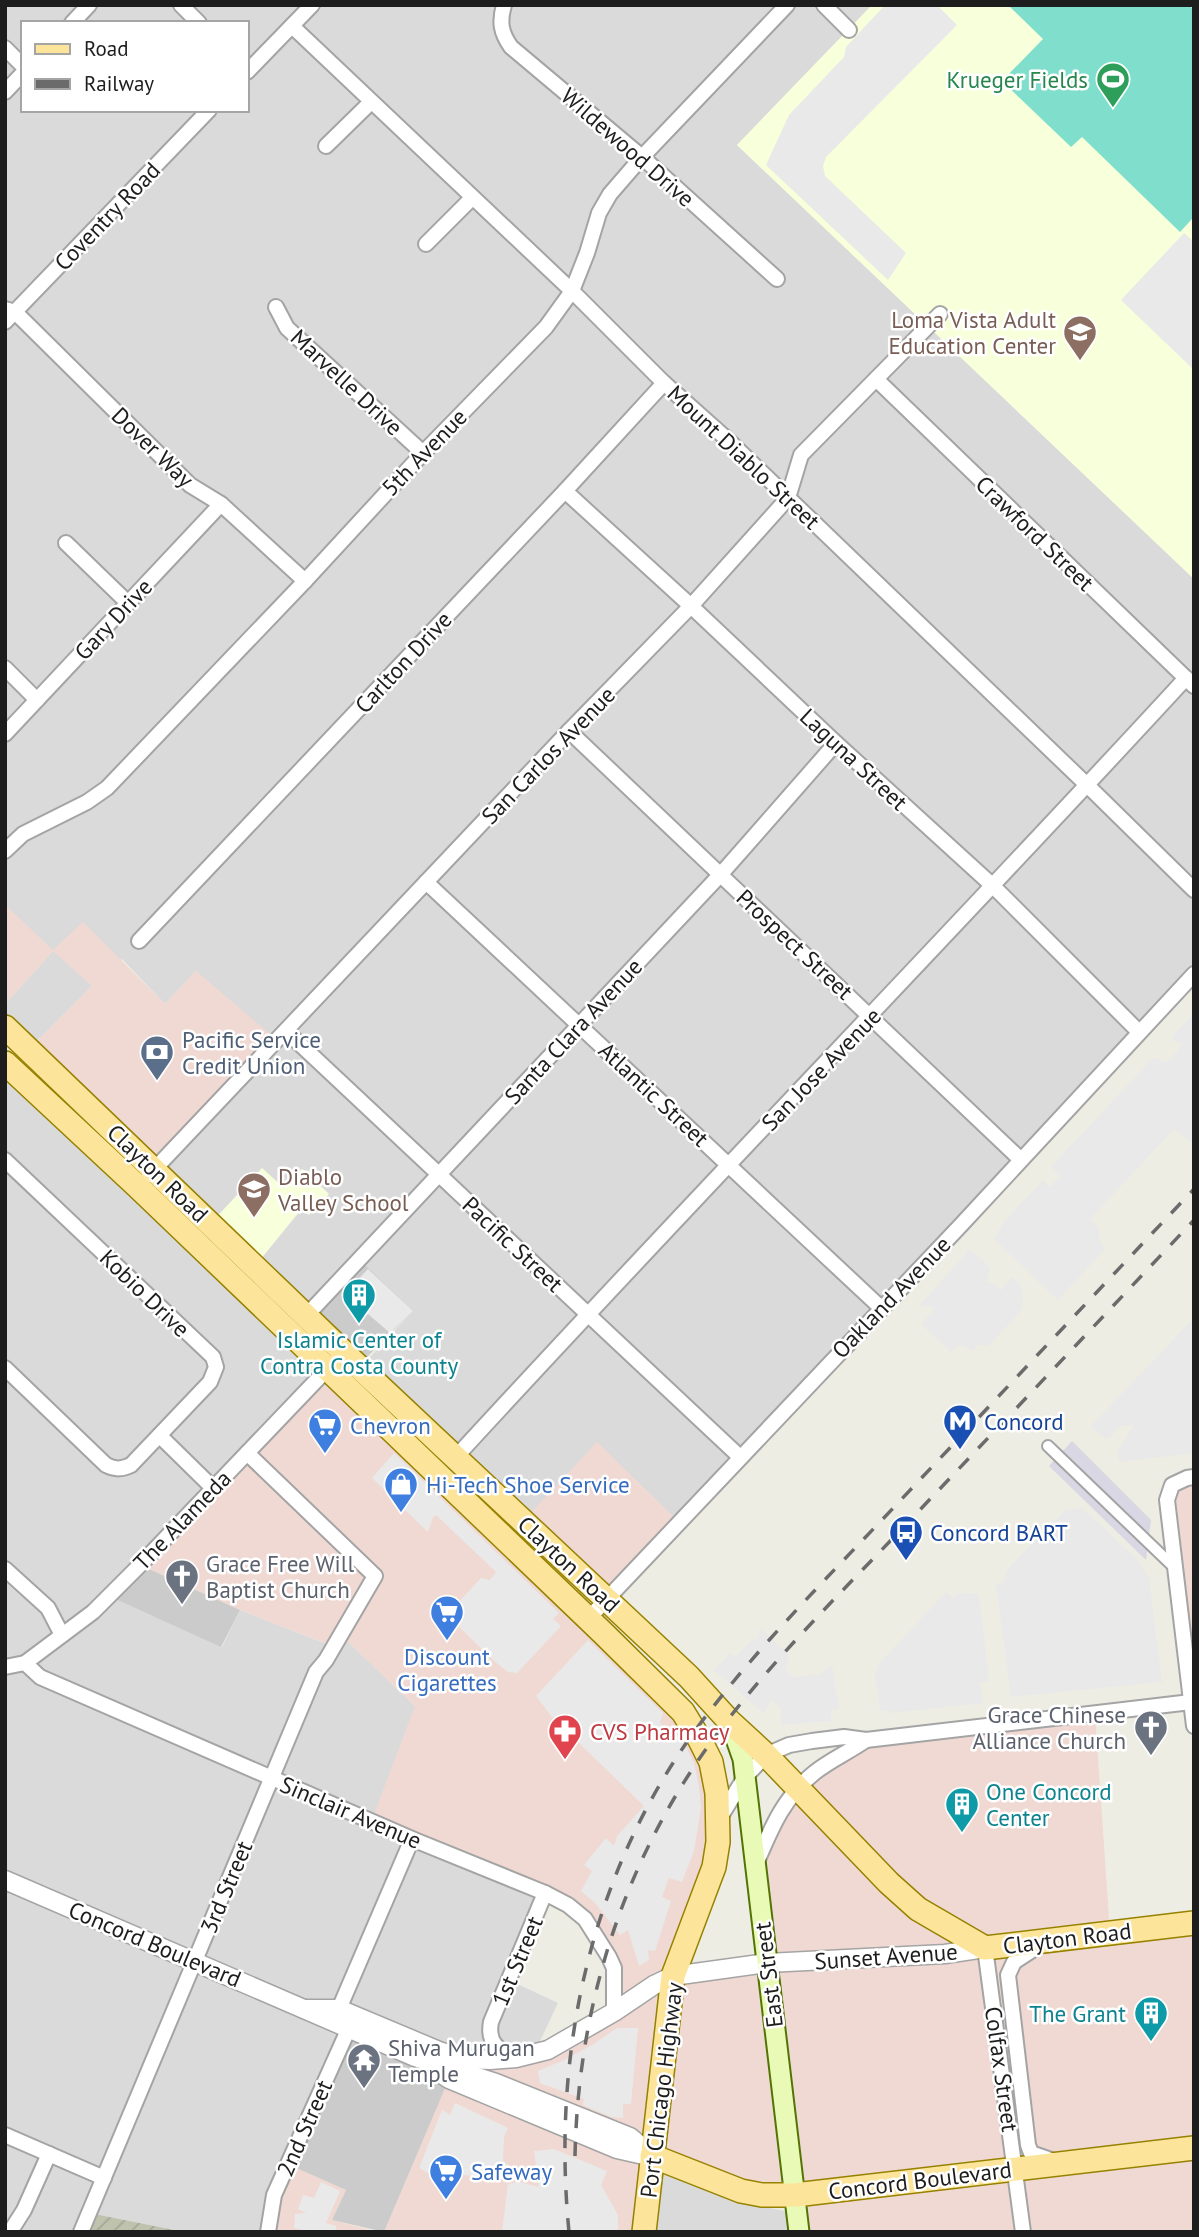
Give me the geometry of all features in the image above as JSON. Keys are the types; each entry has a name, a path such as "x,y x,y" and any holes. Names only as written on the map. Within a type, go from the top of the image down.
{"main road":[{"name":"Clayton Road","path":"5,1027 343,1352 689,1677 729,1721 918,1909 985,1948 1194,1923"},
{"name":"Clayton Road","path":"5,1063 137,1186 683,1712"},
{"name":"Port Chicago Highway","path":"644,2232 673,1976 714,1867 719,1820 711,1762 683,1712"},
{"name":"East Street","path":"729,1721 743,1759 799,2232"},
{"name":"Concord Boulevard","path":"652,2156 741,2191 762,2195 795,2195 1194,2148"}],"street":[{"path":"74,21 89,5"},
{"path":"181,5 197,21"},
{"path":"248,69 312,5"},
{"name":"Wildewood Drive","path":"503,5 500,18 503,36 511,47 642,157 777,279"},
{"name":"5th Avenue","path":"5,851 23,834 87,802 107,788 422,453 546,327 572,291 599,213 610,194 786,5"},
{"path":"824,5 849,30"},
{"name":"Mount Diablo Street","path":"292,26 572,291 664,383 788,498 1194,890"},
{"path":"5,48 21,64"},
{"path":"5,92 21,75"},
{"path":"326,146 371,102"},
{"name":"Coventry Road","path":"8,314 207,112"},
{"path":"426,244 472,198"},
{"name":"Marvelle Drive","path":"276,307 288,328 422,453"},
{"name":"Dover Way","path":"8,314 190,485 221,504 304,581"},
{"name":"San Carlos Avenue","path":"137,1186 691,606 788,498 801,455 940,314"},
{"name":"Crawford Street","path":"876,379 1190,682"},
{"name":"Carlton Drive","path":"139,940 664,383"},
{"name":"Laguna Street","path":"565,491 993,886 1139,1032"},
{"name":"Gary Drive","path":"5,734 221,504"},
{"path":"66,542 128,603"},
{"path":"5,668 37,700"},
{"name":"San Jose Avenue","path":"455,1458 587,1313 1087,785 1190,682"},
{"name":"Prospect Street","path":"569,731 1020,1159"},
{"name":"Santa Clara Avenue","path":"306,1316 721,874 836,743"},
{"name":"Atlantic Street","path":"426,882 880,1307"},
{"name":"Oakland Avenue","path":"588,1619 1194,974"},
{"name":"Pacific Street","path":"286,1031 740,1457"},
{"name":"Kobio Drive","path":"5,1160 213,1357 216,1367 210,1382 160,1436"},
{"name":"The Alameda","path":"5,1667 25,1663 93,1612 343,1352"},
{"path":"5,1368 106,1465 114,1469 131,1465 160,1436 213,1488"},
{"path":"1048,1446 1175,1568"},
{"name":"3rd Street","path":"81,2232 316,1672 326,1660 375,1576 247,1453"},
{"path":"1194,1477 1172,1485 1167,1500 1194,1726"},
{"path":"5,1569 48,1608 62,1635"},
{"name":"Sinclair Avenue","path":"25,1663 40,1677 568,1905 585,1919 610,1957 614,1968 614,2012"},
{"path":"719,1820 745,1777 766,1755 789,1745 844,1737 866,1740 1191,1702"},
{"path":"755,1866 778,1814 798,1789 813,1774 866,1740"},
{"path":"339,2010 412,1839"},
{"name":"Concord Boulevard","path":"5,1881 415,2056 496,2082 630,2137 652,2156"},
{"name":"1st Street","path":"516,2058 500,2051 492,2043 489,2032 545,1893"},
{"name":"Colfax Street","path":"1044,1942 1014,1962 1008,1975 1028,2145 1031,2153 1060,2163"},
{"name":"Sunset Avenue","path":"516,2058 548,2050 673,1976 767,1963 945,1954 985,1948"},
{"name":"Colfax Street","path":"985,1948 1023,2232"},
{"name":"Concord Boulevard","path":"304,2009 339,2010 428,2047 465,2059 516,2058"},
{"name":"2nd Street","path":"268,2232 274,2195 349,2028"},
{"path":"5,2134 104,2178"},
{"path":"10,2232 24,2210 49,2154"}],"shaded area":[{"path":"5,5 872,5 737,145 1194,579 1194,974 679,1522 523,1521 360,1368 413,1311 359,1259 306,1316 255,1266 302,1209 328,1193 302,1169 284,1188 211,1223 155,1169 196,971 165,1004 122,959 29,1049 5,1027 5,1004 53,951 5,905"},
{"name":"Loma Vista Adult Education Center","path":"872,5 1194,5 1194,579 737,145"},
{"path":"885,5 937,5 957,25 826,157 823,166 825,176 906,253 888,280 766,165 789,115 844,57 846,47"},
{"name":"Krueger Fields","path":"1008,5 1189,5 1194,10 1194,220 1180,232 1082,137 1071,147 1002,81 1043,39"},
{"path":"1184,233 1194,242 1194,370 1121,300"},
{"path":"5,905 53,950 83,922 165,1004 196,971 277,1040 155,1169 29,1049 92,986 53,951 5,1004"},
{"path":"1194,1013 1194,1145 1174,1129 1090,1219 1100,1230 1099,1240 1105,1249 1058,1300 994,1239 1003,1223 1043,1180 1050,1187 1060,1176 1051,1167 1153,1058 1167,1062 1173,1056 1183,1044 1172,1040 1173,1035"},
{"path":"5,1063 327,1370 140,1565 222,1647 240,1610 332,1646 340,1634 415,1706 545,1893 509,1980 558,2003 534,2054 490,2060 349,2029 268,2232 5,2232"},
{"name":"Diablo Valley School","path":"262,1168 284,1188 302,1169 329,1194 309,1215 301,1209 255,1266 211,1223"},
{"path":"970,1249 990,1268 987,1282 994,1283 1001,1290 1012,1277 1021,1286 1023,1303 1020,1312 989,1346 977,1345 973,1351 959,1345 951,1352 921,1324 932,1312 932,1306 918,1307"},
{"path":"359,1259 413,1311 369,1355 360,1368 306,1316"},
{"path":"368,1269 413,1311 390,1333 368,1314 365,1316 344,1294"},
{"path":"1194,1318 1194,1453 1120,1462 1117,1453 1134,1425 1120,1426 1109,1438 1104,1438 1091,1426"},
{"path":"327,1370 683,1712 718,1820 674,1975 767,1963 755,1865 798,1789 866,1740 1095,1713 1110,1933 1194,1923 1194,2232 799,2232 795,2195 652,2157 644,2232 384,2232 449,2079 465,2059 534,2054 613,2012 614,1968 585,1919 372,1820 415,1706 340,1634 333,1646 240,1610 140,1565"},
{"path":"1072,1441 1151,1520 1146,1560 1049,1466"},
{"path":"597,1442 679,1522 607,1599 523,1521"},
{"path":"394,1453 559,1613 553,1619 561,1626 517,1673 508,1672 493,1660 447,1615 481,1578 490,1580 496,1572 436,1515 428,1532 372,1478"},
{"path":"1194,1477 1194,1726 1172,1485"},
{"path":"1082,1508 1137,1559 1149,1577 1162,1682 1011,1697 996,1585 1002,1583 1008,1569 1065,1510"},
{"path":"140,1565 240,1610 221,1647 109,1596"},
{"path":"946,1592 953,1598 959,1593 979,1594 989,1681 980,1683 983,1703 891,1713 889,1710 880,1711 875,1674 878,1665"},
{"path":"761,1627 789,1655 786,1670 793,1677 819,1674 832,1665 839,1709 831,1711 831,1721 781,1725 781,1709 772,1700 764,1714 714,1670 730,1653 735,1657 753,1638 757,1641"},
{"path":"588,1640 663,1713 660,1722 670,1738 680,1734 694,1763 699,1786 701,1808 694,1851 682,1882 669,1878 662,1897 671,1901 655,1951 648,1950 649,1960 639,1966 628,1930 620,1935 595,1903 581,1891 592,1871 584,1865 606,1838 615,1844 617,1836 644,1806 551,1716 536,1696"},
{"path":"349,2028 449,2079 384,2232 332,2220 346,2190 287,2164"},
{"path":"617,2028 638,2028 631,2104 623,2104 623,2118 611,2117 583,2105 584,2099 540,2083 538,2071 592,2045"},
{"path":"455,2103 508,2128 504,2137 503,2160 513,2170 512,2180 445,2173 446,2163 439,2159 432,2175 419,2168 442,2110 450,2115"},
{"path":"554,2149 607,2171 601,2185 618,2215 618,2232 502,2232 508,2184 519,2182 539,2187 534,2151"},
{"path":"287,2164 346,2190 332,2220 378,2232 268,2232"},
{"path":"658,2172 735,2201 790,2212 792,2232 652,2232"},
{"path":"321,2182 340,2191 326,2223 336,2226 336,2232 313,2232 294,2228 295,2214 306,2213 298,2209 303,2195 314,2198"},
{"path":"89,2213 179,2231 81,2232"}],"railway":[{"path":"569,2232 565,2163 567,2095 574,2027 588,1961 608,1896 634,1833 667,1773 706,1716 775,1634 1194,1189"},
{"path":"575,2156 578,2098 586,2041 597,1986 613,1931 658,1827 687,1778 742,1702 790,1647 1194,1220"}],"place":[{"name":"Krueger Fields","path":"1113,109"},
{"name":"Loma Vista Adult Education Center","path":"1080,362"},
{"name":"Pacific Service Credit Union","path":"157,1082"},
{"name":"Diablo Valley School","path":"254,1219"},
{"name":"Islamic Center of Contra Costa County","path":"359,1325"},
{"name":"Concord","path":"960,1451"},
{"name":"Chevron","path":"325,1455"},
{"name":"Hi-Tech Shoe Service","path":"401,1514"},
{"name":"Concord BART","path":"906,1562"},
{"name":"Grace Free Will Baptist Church","path":"182,1606"},
{"name":"Discount Cigarettes","path":"447,1642"},
{"name":"Grace Chinese Alliance Church","path":"1151,1757"},
{"name":"CVS Pharmacy","path":"565,1761"},
{"name":"One Concord Center","path":"962,1834"},
{"name":"The Grant","path":"1151,2043"},
{"name":"Shiva Murugan Temple","path":"364,2090"},
{"name":"Safeway","path":"446,2201"}]}
